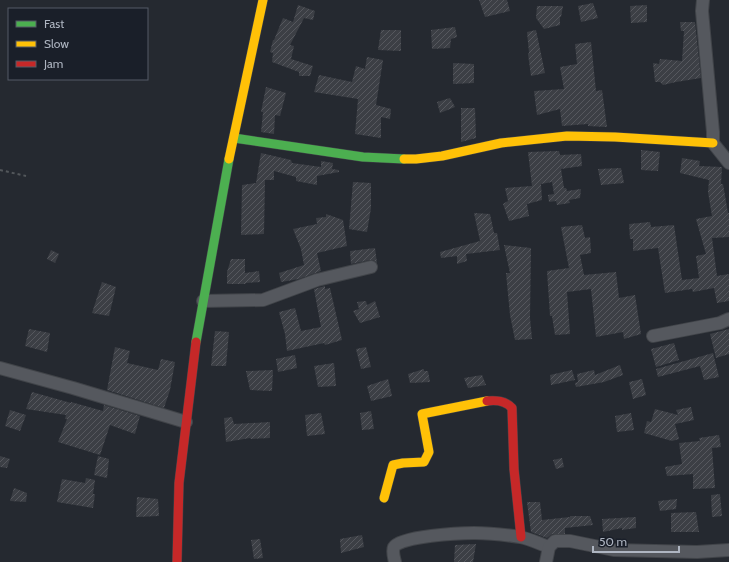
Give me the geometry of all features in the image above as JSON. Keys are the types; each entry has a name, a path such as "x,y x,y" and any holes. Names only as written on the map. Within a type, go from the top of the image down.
{"street":[{"path":"177,562 179,483 203,301 224,182 263,0"},
{"path":"703,0 702,11 713,144 729,163"},
{"path":"234,138 363,157 416,159 442,156 502,143 567,136 615,137 713,144"},
{"path":"203,301 262,300 317,280 371,267"},
{"path":"653,336 720,323 729,319"},
{"path":"0,368 186,422"},
{"path":"384,498 393,465 424,462 429,452 422,414 482,401 495,400 504,402 510,404 512,408 514,469 521,537"},
{"path":"395,562 395,546 405,540 444,535 475,533 521,537 549,547"},
{"path":"546,562 549,547 556,541 570,541 614,550 697,552 729,550"}],"path":[{"path":"0,170 26,176"}],"building":[{"path":"479,0 507,0 510,11 485,17"},
{"path":"593,3 598,18 581,22 578,6"},
{"path":"298,5 315,11 313,20 304,18 290,45 294,46 291,59 313,66 310,76 299,76 299,72 272,62 273,53 270,52 273,40 283,18 293,22"},
{"path":"647,5 647,22 631,23 630,6"},
{"path":"537,6 563,6 560,17 560,25 544,29 536,18"},
{"path":"680,22 695,22 701,78 663,85 660,82 655,82 653,63 659,64 660,59 682,61 684,31 681,31"},
{"path":"455,27 457,37 451,39 450,48 432,49 431,30"},
{"path":"381,30 401,30 401,51 378,50"},
{"path":"536,30 545,73 531,76 527,32"},
{"path":"591,42 596,91 602,90 607,127 588,126 588,124 562,126 560,109 537,115 534,91 564,89 560,67 577,64 575,44"},
{"path":"367,57 383,60 376,105 391,109 390,119 381,117 381,138 355,134 358,99 314,92 319,75 352,82 356,66 365,69"},
{"path":"453,63 474,64 474,83 453,84"},
{"path":"266,87 286,93 280,116 275,115 274,134 261,132 263,112 261,112"},
{"path":"450,98 455,107 440,113 437,102"},
{"path":"461,108 475,108 476,138 461,142"},
{"path":"641,150 660,152 658,171 641,170"},
{"path":"559,151 560,155 581,154 582,166 561,169 564,188 566,188 567,191 581,189 580,198 569,200 570,203 557,205 556,201 549,202 548,195 554,194 552,182 541,184 542,200 527,204 529,216 509,221 503,204 508,201 505,188 532,186 528,152"},
{"path":"261,153 291,160 292,163 321,167 321,161 333,163 332,169 339,170 339,172 317,176 317,185 296,181 296,177 274,171 274,180 265,180 264,234 241,235 242,185 256,183"},
{"path":"682,158 700,161 699,166 722,167 721,184 723,184 729,213 729,237 712,238 717,276 729,274 729,301 717,303 714,288 693,292 692,289 665,293 658,248 633,251 633,239 630,239 629,224 650,222 651,227 674,225 682,280 699,278 696,256 706,254 696,219 712,216 708,192 709,180 680,173"},
{"path":"621,168 624,183 601,185 598,169"},
{"path":"353,182 371,183 371,208 367,232 349,229"},
{"path":"474,213 490,214 494,233 497,233 500,250 466,254 467,261 457,264 457,256 441,258 440,252 480,241"},
{"path":"326,214 343,220 347,246 317,253 321,271 299,279 281,282 279,273 304,265 301,249 293,229 317,224 316,218 326,217"},
{"path":"582,225 585,238 590,237 591,253 580,255 584,275 616,272 619,298 635,295 641,334 624,339 623,332 596,337 591,289 567,292 570,334 555,335 552,316 550,316 547,271 569,268 561,227"},
{"path":"504,245 531,248 530,318 532,339 515,340 510,315 506,273 510,273"},
{"path":"375,248 377,263 370,260 351,264 350,251"},
{"path":"51,250 59,254 55,263 47,259"},
{"path":"231,259 245,259 245,273 259,271 260,282 227,284 227,272"},
{"path":"102,282 116,287 109,316 92,313"},
{"path":"325,286 325,289 330,288 342,340 325,345 324,343 287,351 285,334 279,312 295,308 301,331 321,327 314,289"},
{"path":"366,301 367,305 375,301 380,317 360,323 353,311 359,309 357,302"},
{"path":"29,329 50,333 47,352 25,346"},
{"path":"729,329 729,354 716,358 710,334"},
{"path":"215,331 229,332 226,366 211,366"},
{"path":"674,343 679,360 656,367 651,349"},
{"path":"115,347 130,351 127,363 158,370 161,359 175,362 170,390 164,408 107,390"},
{"path":"366,347 371,367 361,369 356,349"},
{"path":"713,353 719,377 704,380 700,366 658,377 656,369"},
{"path":"295,355 297,368 278,372 276,359"},
{"path":"334,363 336,386 318,387 314,366"},
{"path":"620,365 623,375 604,382 576,387 575,383 578,382 577,374 594,370 595,375"},
{"path":"424,369 424,371 428,371 430,382 410,383 408,374"},
{"path":"273,370 272,391 250,390 246,371"},
{"path":"572,370 575,380 551,385 550,375"},
{"path":"482,375 486,385 468,388 464,378"},
{"path":"388,379 392,396 371,401 367,386"},
{"path":"642,379 646,395 633,399 629,382"},
{"path":"32,392 103,411 104,405 140,416 135,434 110,425 100,455 58,442 67,419 65,419 66,415 26,409"},
{"path":"691,407 694,420 675,424 679,439 672,441 644,433 647,421 651,422 655,409 678,415 676,410"},
{"path":"10,410 26,415 20,431 5,426"},
{"path":"371,411 374,429 362,430 360,413"},
{"path":"321,413 325,434 307,436 305,415"},
{"path":"631,413 634,430 617,432 615,416"},
{"path":"232,417 234,424 270,422 270,438 250,438 226,442 224,418"},
{"path":"719,435 721,447 712,448 715,488 693,489 693,474 667,476 665,467 682,464 679,443 700,441 699,438"},
{"path":"0,456 10,459 7,468 0,467"},
{"path":"98,456 109,459 107,478 94,475"},
{"path":"562,458 564,467 556,469 553,460"},
{"path":"86,478 95,480 93,508 57,502 62,479 85,483"},
{"path":"14,488 27,493 26,502 10,501"},
{"path":"720,494 722,516 712,517 711,495"},
{"path":"137,497 158,499 159,516 136,517"},
{"path":"677,499 676,509 660,511 658,501"},
{"path":"527,502 540,502 542,520 570,516 590,516 593,525 565,528 565,534 552,534 547,538 531,532"},
{"path":"696,512 699,532 671,532 671,513"},
{"path":"636,517 636,528 622,530 622,528 603,532 602,519"},
{"path":"362,535 364,547 341,553 340,539"},
{"path":"260,539 263,558 254,559 251,540"},
{"path":"476,544 473,562 454,562 455,545"}],"traffic: fast":[{"path":"234,138 363,157 404,159"},
{"path":"196,342 229,159"}],"traffic: slow":[{"path":"229,159 263,0"},
{"path":"404,159 442,156 501,143 567,136 615,137 713,143"},
{"path":"384,498 393,465 424,462 429,452 422,414 487,401"}],"traffic: jam":[{"path":"177,562 179,483 196,342"},
{"path":"487,401 500,402 507,404 512,408 514,469 521,537"}]}
